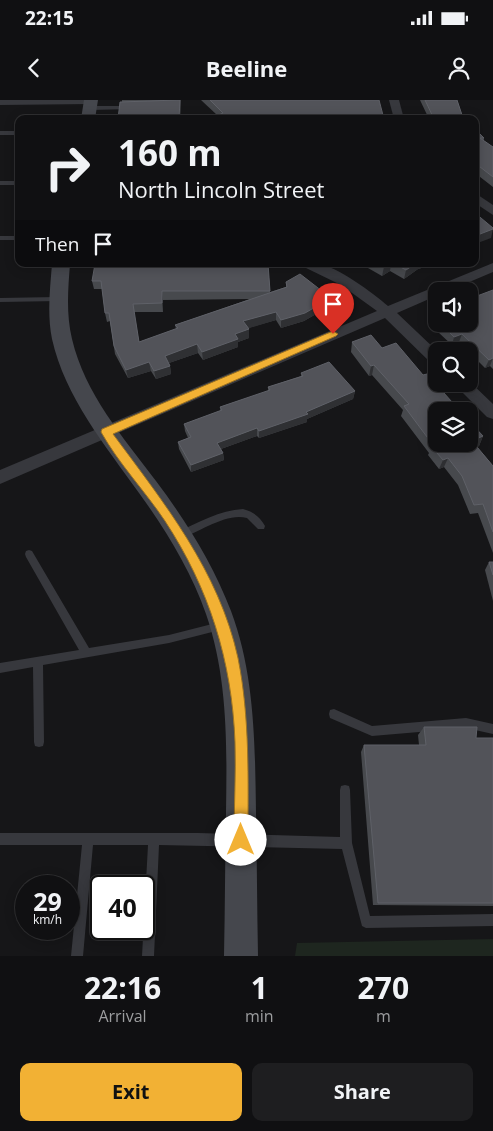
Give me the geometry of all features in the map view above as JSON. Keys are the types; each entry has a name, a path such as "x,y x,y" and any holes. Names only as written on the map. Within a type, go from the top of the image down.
{"street":[{"path":"394,100 398,115"},
{"path":"0,102 90,107"},
{"path":"479,200 493,210"},
{"path":"61,267 57,299 61,337 69,366 106,432 169,517 180,535 210,591 231,657 238,698 241,741 241,956"},
{"path":"316,267 346,280 386,311 428,351"},
{"path":"0,477 493,267"},
{"path":"470,392 493,414"}],"lane":[{"path":"90,107 138,107"},
{"path":"0,133 15,133"},
{"path":"0,183 15,183"},
{"path":"0,238 15,238"},
{"path":"0,300 57,299"},
{"path":"180,535 231,514 241,512 251,515 261,526"},
{"path":"29,554 87,654"},
{"path":"0,668 186,636 222,625"},
{"path":"38,662 39,742"},
{"path":"334,714 372,731 466,723 493,729"},
{"path":"345,790 346,843 366,922 493,920"},
{"path":"0,839 241,840 346,843"},
{"path":"77,956 88,839"},
{"path":"148,956 154,839"}],"shaded area":[{"path":"493,939 493,956 295,956 297,943"}],"building":[{"path":"180,100 179,115 118,115 120,102"},
{"path":"210,100 379,100 383,115 219,115 223,113"},
{"path":"425,100 457,100 462,115 460,115 432,115"},
{"path":"479,133 484,138 480,138 493,147 493,177 479,166"},
{"path":"479,216 493,228 479,234"},
{"path":"94,267 268,267 270,291 162,291 162,303 133,304 139,342 178,328 175,325 287,287 286,282 300,274 331,298 305,313 281,320 276,312 243,321 249,329 235,334 238,339 202,352 197,344 165,356 170,366 154,371 149,362 126,370 114,346 109,313 105,313 101,281 92,281"},
{"path":"493,290 493,358 489,360 478,349 478,342 470,342 462,334 454,337 449,332 478,332 478,296"},
{"path":"371,335 382,348 396,343 423,375 428,375 428,392 443,392 452,402 428,402 428,438 404,406 409,404 374,365 371,366 352,342"},
{"path":"329,362 355,391 306,412 308,414 259,431 257,428 217,443 223,453 191,465 178,442 191,437 184,424 222,410 220,407 270,390 268,387 303,376 301,373"},
{"path":"478,431 483,436 478,438"},
{"path":"478,448 493,466 493,532 483,504 474,505 462,476 448,458 443,460 436,452 478,452"},
{"path":"489,562 493,562 493,575"},
{"path":"424,727 477,727 476,738 493,738 493,903 378,903 364,745 426,745"}],"route":[{"path":"241,840 241,741 238,698 231,657 222,625 210,591 169,517 106,432 333,334"}]}
